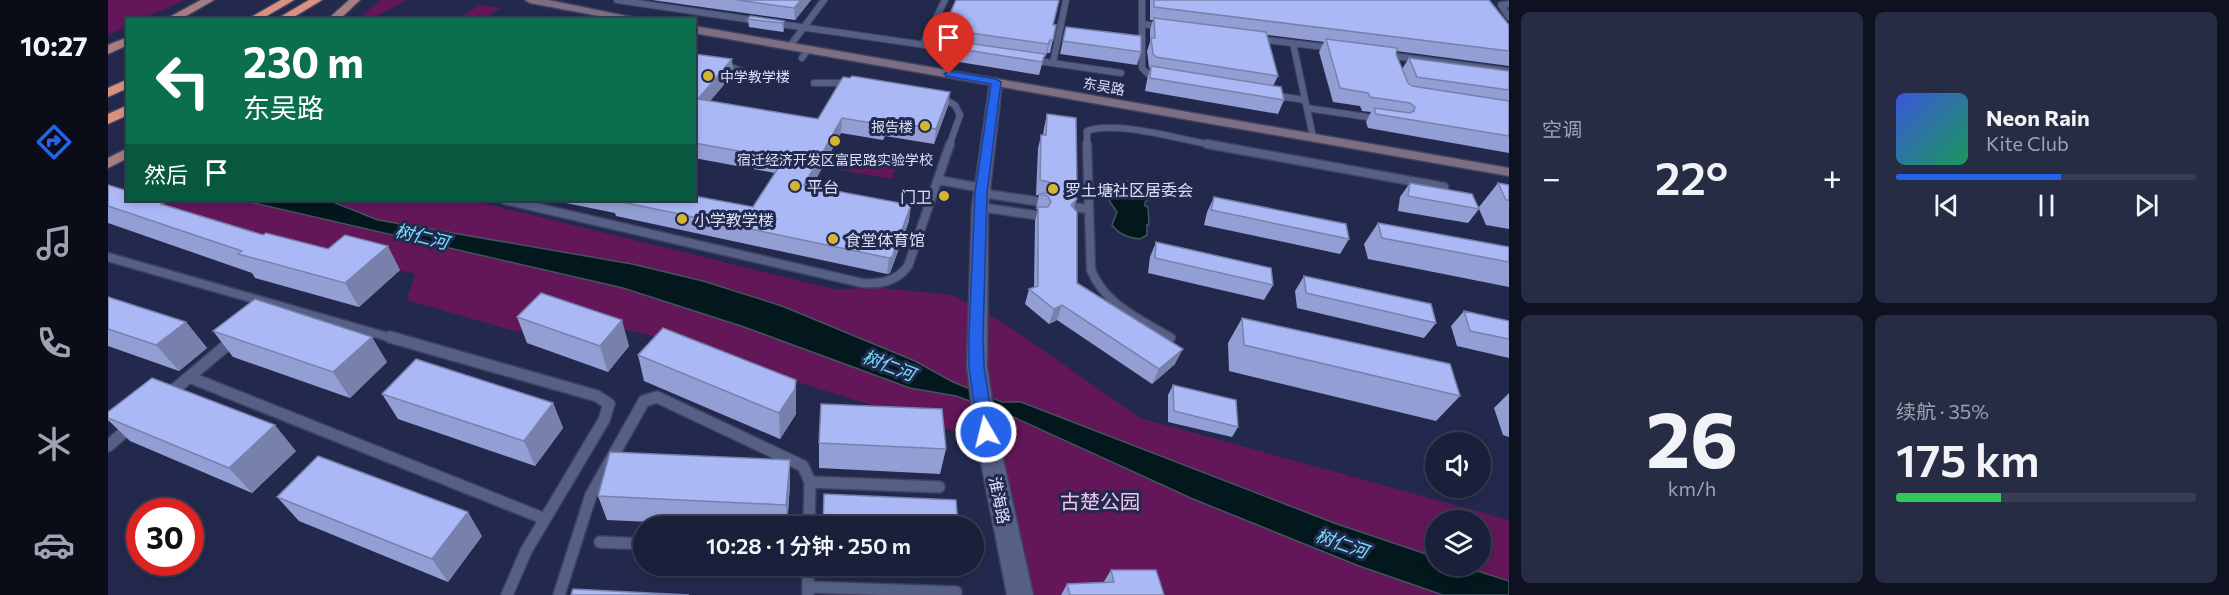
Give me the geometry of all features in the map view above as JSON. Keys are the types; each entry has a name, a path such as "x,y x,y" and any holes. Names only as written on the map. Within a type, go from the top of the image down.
{"highway":[{"path":"255,18 289,0"},
{"path":"283,18 317,0"},
{"path":"108,93 126,84"},
{"path":"108,110 126,101"},
{"path":"108,120 126,110"}],"main road":[{"path":"173,18 209,0"},
{"path":"334,18 356,0"},
{"path":"108,50 126,41"},
{"path":"108,164 126,153"}],"street":[{"path":"530,0 630,18"},
{"name":"东吴路","path":"696,29 790,46 805,54 996,82 1509,172"},
{"name":"淮海路","path":"996,82 981,196 977,367 986,432 1020,595"}],"lane":[{"path":"617,0 959,50"},
{"path":"790,46 824,0"},
{"path":"923,44 945,0"},
{"path":"1053,63 1066,0"},
{"path":"1142,0 1142,68 1149,75 1168,78"},
{"path":"1509,4 1501,6 1509,17"},
{"path":"1142,24 1177,28"},
{"path":"1246,37 1338,49"},
{"path":"1293,43 1313,137"},
{"path":"1372,53 1509,71"},
{"path":"1018,58 1121,73"},
{"path":"716,63 733,66 744,74 762,78"},
{"path":"814,83 863,85"},
{"path":"1260,93 1389,121"},
{"path":"509,201 873,283 892,280 904,272 960,115 953,102 927,95"},
{"path":"1172,338 1118,305 1098,288 1091,270 1086,222 1089,209 1087,131 1106,127 1444,187"},
{"path":"938,180 1041,216"},
{"path":"981,196 1042,202"},
{"path":"1073,207 1089,209"},
{"path":"108,257 270,308 597,396 609,404 604,420 526,551 507,595"},
{"path":"162,400 241,333"},
{"path":"189,377 545,519"},
{"path":"559,595 591,495 644,402 657,397 803,466 810,482 809,516"},
{"path":"108,446 144,415"},
{"path":"810,482 939,487"},
{"path":"600,542 633,544"},
{"path":"808,591 956,592"}],"green space":[{"path":"108,0 185,0 144,18 126,18 126,26 108,35"},
{"path":"381,0 407,0 374,18 359,18"},
{"path":"480,5 501,8 486,18 460,18"},
{"path":"848,154 898,162 892,179 840,170"},
{"name":"古楚公园","path":"136,201 474,201 838,290 870,287 953,295 1008,326 1140,418 1473,510 1425,510 1425,576 1491,576 1491,515 1509,520 1509,595 1027,595 995,437 962,434 656,337 550,309 518,332 407,300 415,274"}],"water":[{"path":"1128,181 1151,186 1157,193 1145,202 1145,206 1148,207 1149,224 1147,235 1140,239 1124,235 1112,225 1117,212 1110,202 1109,195 1103,191 1106,183"},
{"name":"树仁河","path":"245,201 330,201 378,220 632,264 703,281 782,306 915,361 953,382 1002,402 1021,402 1334,523 1425,554 1425,576 1491,575 1509,581 1509,595 1443,595 1359,566 1193,499 1011,416 956,396 910,388 744,327 623,288"}],"building":[{"path":"737,0 801,0 794,8"},
{"path":"956,0 1059,0 1053,25 1056,25 1053,40 1050,40 1048,44 943,29"},
{"path":"1154,0 1489,0 1509,25 1509,51 1154,7"},
{"path":"750,16 784,21 782,23 748,19"},
{"path":"1154,18 1266,32 1278,76 1156,57 1153,54 1151,38 1155,38"},
{"path":"1066,27 1141,36 1141,52 1063,41"},
{"path":"938,39 1045,54 1042,62 935,45"},
{"path":"1326,39 1397,48 1396,54 1408,83 1412,86 1509,101 1509,136 1376,114 1374,108 1410,113 1415,107 1410,103 1370,97 1368,93 1340,88"},
{"path":"696,54 732,59 698,99 818,119 843,77 852,76 950,92 936,129 886,121 884,125 842,118 804,185 911,205 892,257 889,258 617,201 696,201 696,196 753,207 784,159 696,143"},
{"path":"1409,58 1509,71 1509,90 1417,77"},
{"path":"1151,66 1281,87 1284,100 1150,78"},
{"path":"1047,114 1076,118 1077,186 1071,192 1077,199 1071,205 1077,212 1077,283 1183,349 1159,369 1062,305 1054,309 1029,289 1038,286 1038,207 1048,207 1051,202 1048,196 1039,194 1049,193 1052,188 1049,182 1040,180 1041,135 1046,135"},
{"path":"1410,183 1472,194 1479,209 1408,196"},
{"path":"1498,183 1509,185 1509,200 1506,200"},
{"path":"108,185 126,190 126,201 156,201 263,235 266,233 328,249 345,235 388,246 345,283 238,254 242,251 108,206"},
{"path":"1214,197 1346,224 1349,239 1211,210"},
{"path":"1378,223 1509,247 1509,262 1382,238"},
{"path":"1156,242 1271,268 1273,285 1155,258"},
{"path":"1304,276 1431,304 1436,323 1306,293"},
{"path":"541,293 622,320 600,346 517,317"},
{"path":"108,297 186,322 156,345 108,329"},
{"path":"255,299 372,337 333,372 213,331"},
{"path":"1464,311 1509,321 1509,339 1470,331"},
{"path":"1242,318 1450,364 1460,396 1244,345"},
{"path":"663,328 796,380 795,389 779,413 638,355"},
{"path":"416,359 553,403 524,441 382,394"},
{"path":"152,378 275,425 229,468 108,418 108,412"},
{"path":"1173,385 1236,400 1238,427 1174,411"},
{"path":"821,404 942,409 946,449 819,443"},
{"path":"610,452 790,460 786,505 598,496"},
{"path":"318,456 468,512 432,559 277,497"},
{"path":"824,494 956,500 957,516 823,516"},
{"path":"1111,570 1156,570 1164,595 1070,595 1067,584 1114,582"},
{"path":"573,589 689,595 571,595"}],"place":[{"name":"中学教学楼","path":"708,76"},
{"name":"报告楼","path":"925,126"},
{"name":"宿迁经济开发区富民路实验学校","path":"835,141"},
{"name":"平台","path":"795,186"},
{"name":"罗土塘社区居委会","path":"1053,189"},
{"name":"门卫","path":"944,196"},
{"name":"小学教学楼","path":"682,219"},
{"name":"食堂体育馆","path":"833,239"}],"route":[{"path":"949,74 996,82 981,193 976,337 977,367 986,432"}]}
